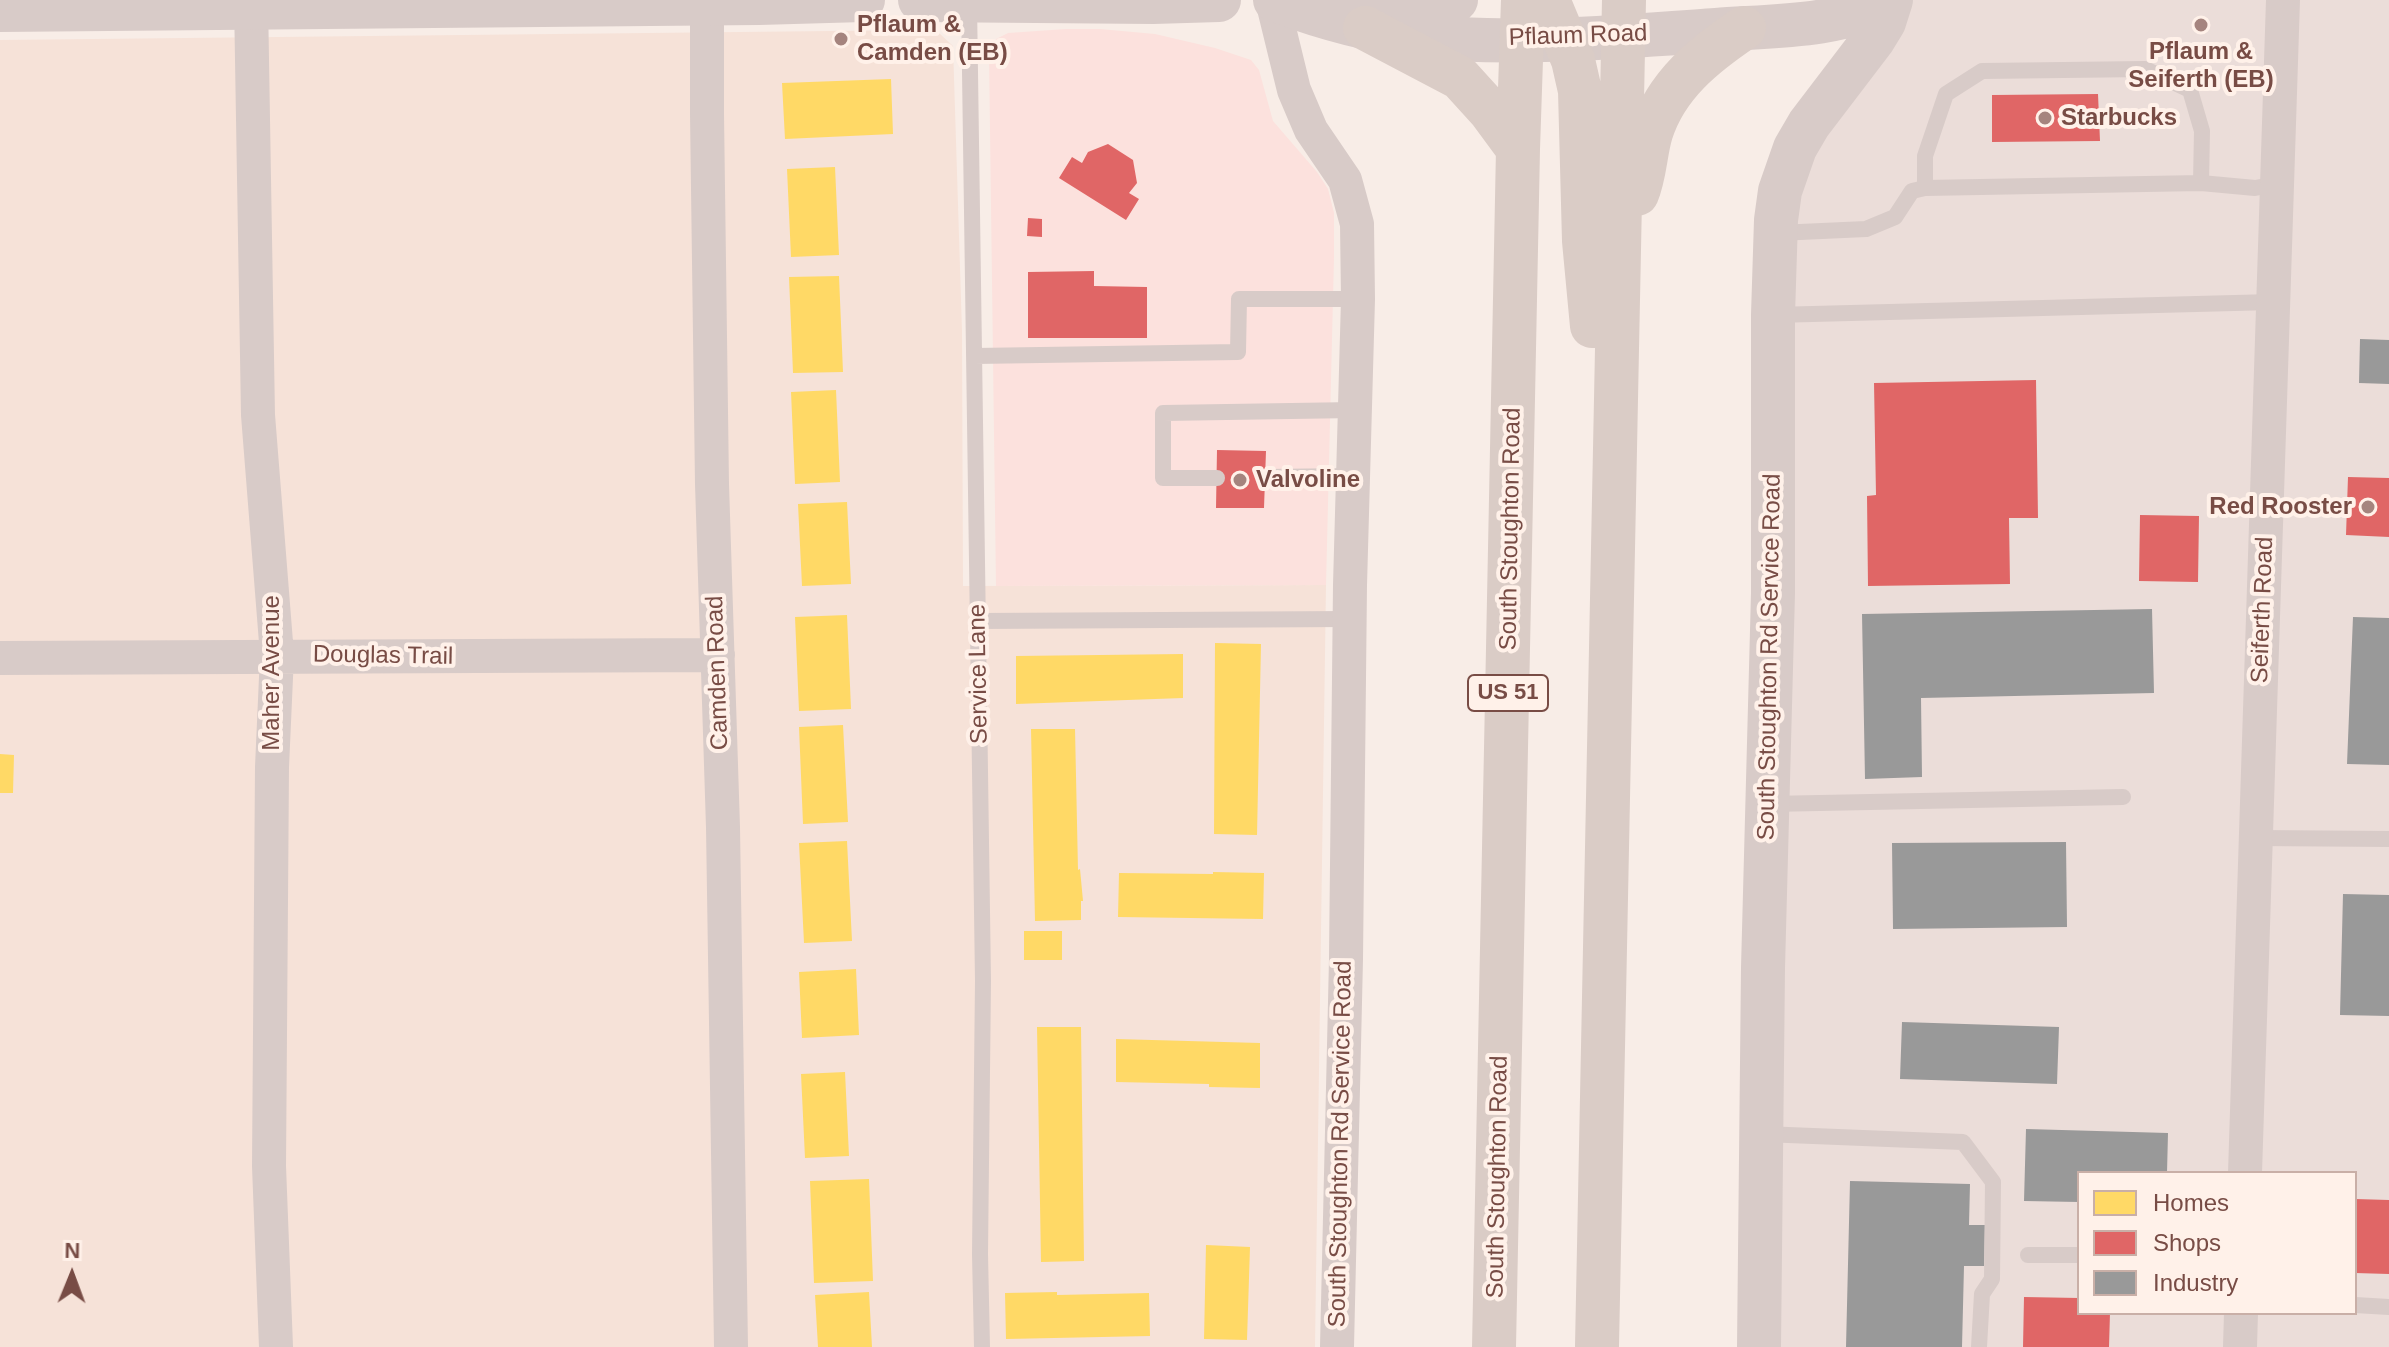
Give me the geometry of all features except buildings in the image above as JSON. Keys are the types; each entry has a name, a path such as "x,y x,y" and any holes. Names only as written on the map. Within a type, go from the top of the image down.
{"main road":[{"path":"1597,1347 1618,222 1618,7"},
{"path":"1543,20 1573,60 1580,91 1584,241 1612,544"},
{"name":"South Stoughton Road","path":"1494,1347 1518,149 1543,20"},
{"path":"1365,28 1460,78 1518,149"},
{"path":"1618,222 1640,187 1652,129 1667,97 1698,62 1744,28"}],"street":[{"path":"0,10 252,3 863,0"},
{"path":"920,0 1191,0"},
{"name":"Pflaum Road","path":"1273,0 1365,28 1434,38 1618,7 1744,28 1795,24 1835,18 1863,10 1882,0"},
{"name":"South Stoughton Rd Service Road","path":"1273,0 1294,90 1311,130 1345,180 1357,224 1337,1347"},
{"path":"1298,0 1363,12 1456,0"},
{"name":"South Stoughton Rd Service Road","path":"1759,1347 1773,593 1773,315 1780,191 1795,148 1809,124 1873,40 1884,22 1891,0"},
{"name":"Seiferth Road","path":"2245,1171 2283,0"},
{"name":"Camden Road","path":"708,1 712,453 731,1347"},
{"name":"Maher Avenue","path":"252,3 258,415 277,655 272,767 269,1166 276,1347"},
{"name":"Douglas Trail","path":"0,658 718,655"},
{"path":"2240,1347 2241,1315"}],"lane":[{"name":"Service Lane","path":"969,1 983,981 982,1347"},
{"path":"1925,188 1925,156 1946,94 1982,71 2145,69 2190,90 2202,131 2201,183"},
{"path":"1776,233 1866,229 1895,217 1912,191 1925,188 2201,183 2255,188 2277,184"},
{"path":"975,356 1238,352 1239,299 1358,299"},
{"path":"1773,315 2273,302"},
{"path":"1217,478 1163,478 1163,413 1355,410"},
{"path":"1265,477 1353,476"},
{"path":"978,621 1349,619"},
{"path":"1768,804 2123,797"},
{"path":"2256,838 2389,839"},
{"path":"1761,1134 1963,1142 1993,1182 1992,1279 1982,1294 1979,1347"},
{"path":"2028,1255 2077,1255"},
{"path":"2357,1305 2389,1307"}],"shaded area":[{"path":"1891,0 2389,0 2389,1347 1759,1347 1776,220"},
{"path":"1066,29 1155,34 1251,60 1259,70 1273,121 1328,189 1334,213 1334,257 1326,585 996,586 989,53 996,39 1008,33"},
{"path":"925,30 939,33 953,46 962,331 963,586 1326,585 1315,1347 0,1347 0,40"}],"place":[{"name":"Pflaum & Seiferth (EB)","path":"2201,25"},
{"name":"Pflaum & Camden (EB)","path":"841,39"},
{"name":"Starbucks","path":"2045,118"},
{"name":"Valvoline","path":"1240,480"},
{"name":"Red Rooster","path":"2368,507"}]}
